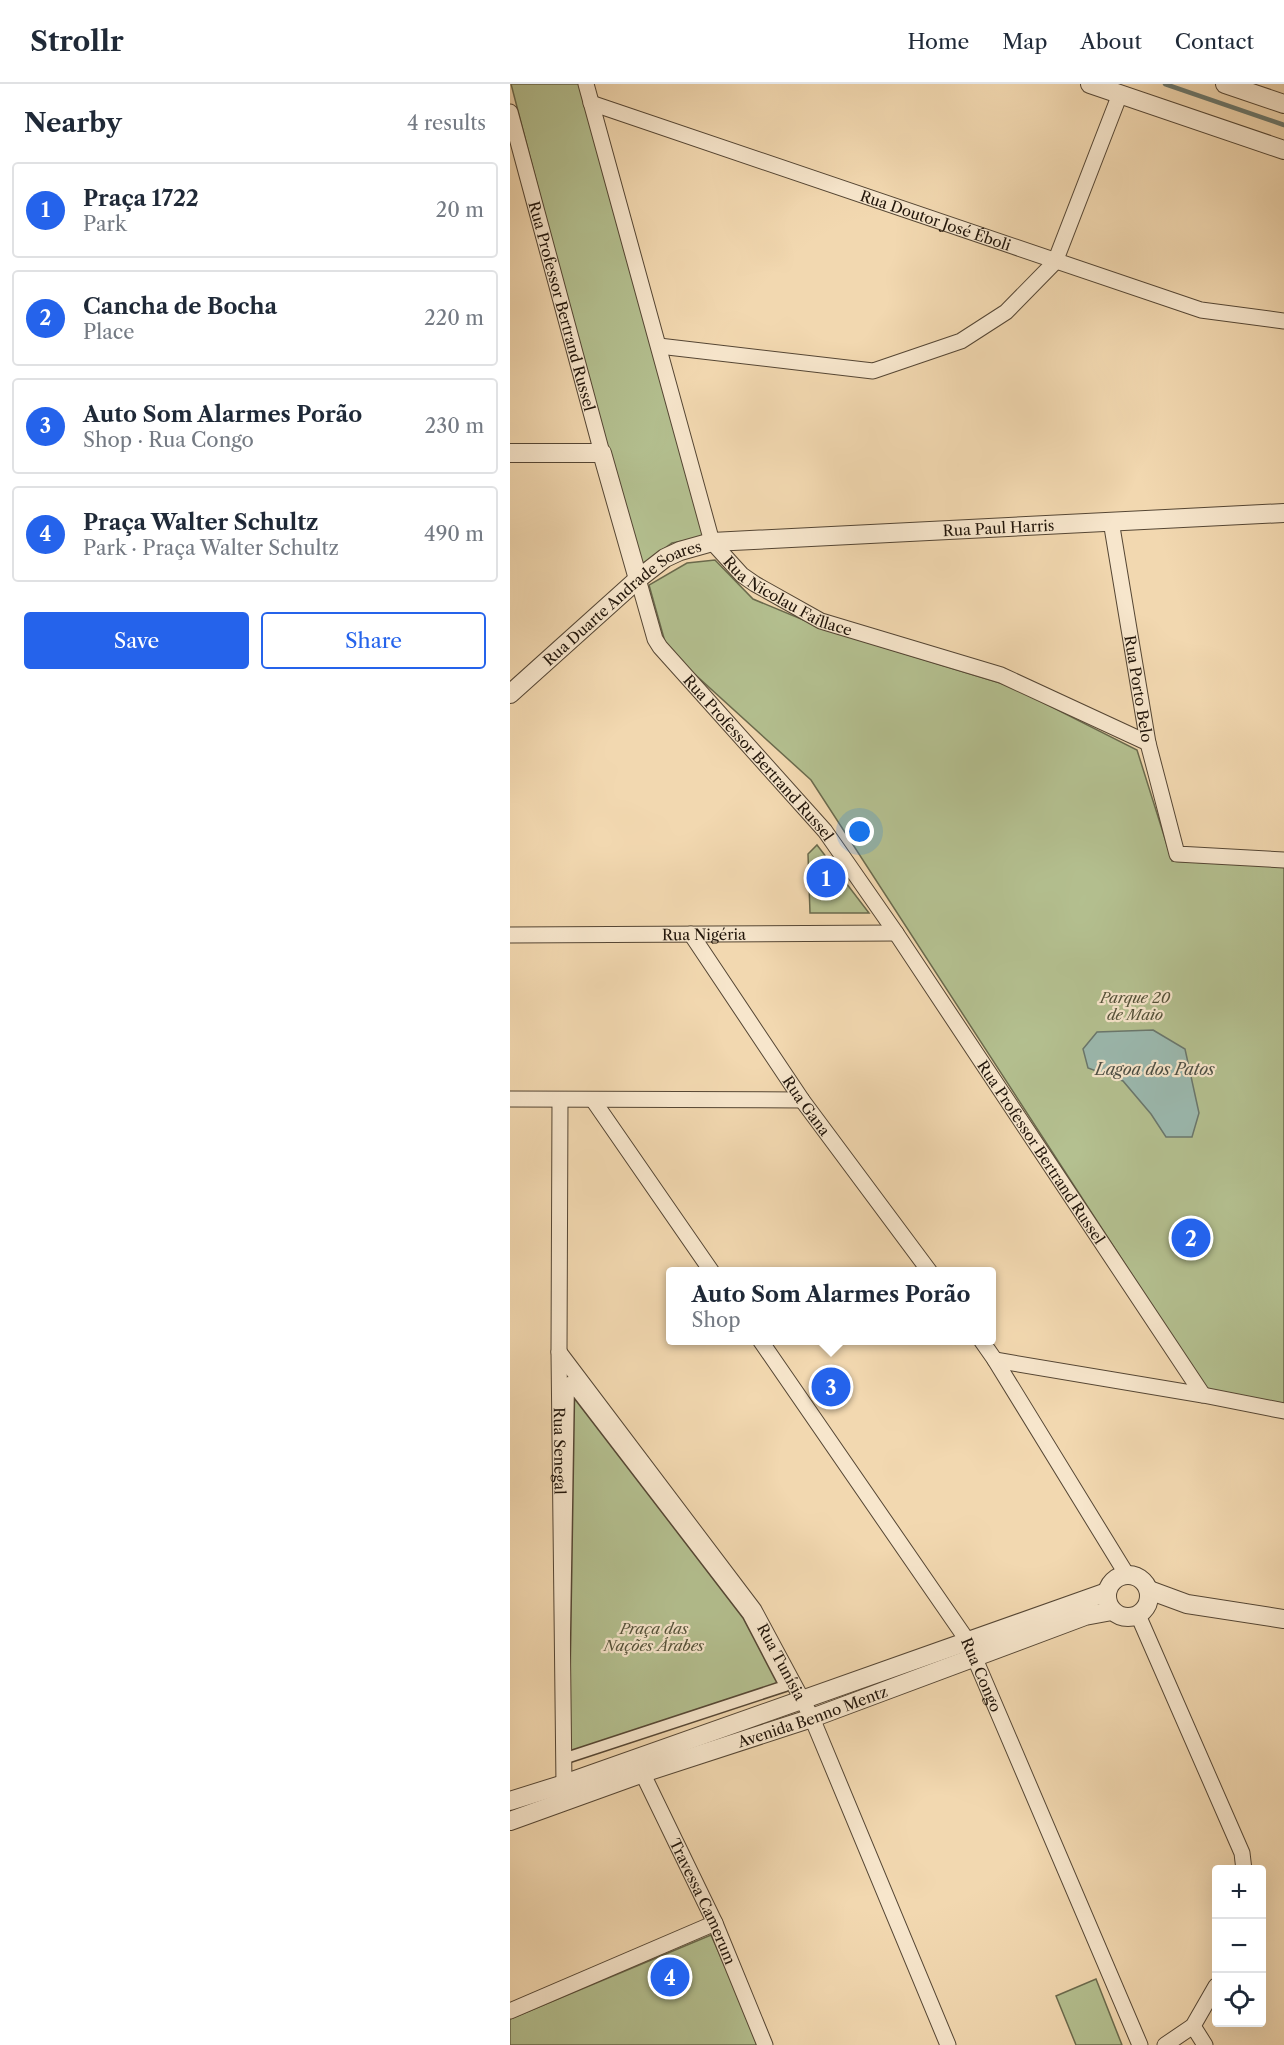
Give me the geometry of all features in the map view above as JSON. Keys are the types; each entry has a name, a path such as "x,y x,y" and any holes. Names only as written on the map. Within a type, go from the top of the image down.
{"street":[{"name":"Rua Nicolau Faillace","path":"586,84 712,542 742,575 821,621 1001,675 1148,743"},
{"path":"1090,84 1284,150"},
{"path":"1225,84 1284,104"},
{"path":"658,346 873,371 961,341 1006,312 1055,262 1120,94"},
{"name":"Rua Doutor José Éboli","path":"591,102 1201,310 1284,321"},
{"name":"Rua Professor Bertrand Russel","path":"510,115 655,639 825,831 896,933 1203,1395"},
{"path":"510,453 602,453"},
{"name":"Rua Paul Harris","path":"712,542 1284,513"},
{"name":"Rua Porto Belo","path":"1111,521 1148,743 1177,854 1284,860"},
{"name":"Rua Duarte Andrade Soares","path":"510,694 638,579 665,558 712,542"},
{"name":"Rua Nigéria","path":"510,935 896,933"},
{"name":"Rua Gana","path":"691,934 802,1100 926,1267"},
{"path":"510,1099 802,1100"},
{"name":"Rua Senegal","path":"560,1100 559,1352 566,1792"},
{"path":"592,1100 709,1267"},
{"name":"Rua Congo","path":"762,1345 971,1648 1140,2045"},
{"path":"984,1345 1127,1575"},
{"name":"Rua Tunísia","path":"559,1352 754,1610 812,1718 948,2045"},
{"path":"995,1360 1284,1411"},
{"path":"569,1382 748,1615 785,1686 563,1759 569,1382"},
{"path":"1187,1604 1125,1618 1112,1611 1106,1599 1114,1580 1127,1575 1141,1579 1149,1590 1187,1604 1284,1619"},
{"path":"1141,1613 1149,1598 1149,1590"},
{"name":"Avenida Benno Mentz","path":"639,1766 812,1718 971,1648 1107,1592"},
{"name":"Avenida Benno Mentz","path":"510,1821 566,1792 639,1766 802,1698 1085,1616 1112,1611"},
{"path":"1141,1613 1242,1853 1244,1865"},
{"name":"Travessa Camerum","path":"639,1766 715,1923 765,2045"},
{"name":"Avenida Benno Mentz","path":"510,1801 566,1792"},
{"path":"510,2012 715,1923"},
{"path":"1165,2045 1193,2026 1212,1993"},
{"path":"1193,2026 1205,2045"}],"green space":[{"path":"511,84 579,84 705,537 672,543 637,568"},
{"name":"Parque 20 de Maio","path":"715,560 753,599 830,631 1010,686 1137,750 1172,861 1284,867 1284,1404 1206,1389 811,780 667,649 649,585 687,563"},
{"path":"817,845 869,913 810,913 808,854"},
{"name":"Praça das Nações Árabes","path":"569,1382 748,1615 785,1686 563,1759"},
{"path":"711,1935 760,2045 510,2045 510,2019"},
{"path":"1096,1979 1122,2045 1076,2045 1056,1996"}],"water":[{"name":"Lagoa dos Patos","path":"1153,1030 1185,1049 1199,1113 1192,1137 1166,1137 1151,1114 1123,1081 1088,1068 1083,1049 1097,1032"}],"waterway":[{"path":"1165,84 1284,125"}],"place":[{"name":"Praça 1722","path":"826,878"},
{"name":"Cancha de Bocha","path":"1191,1238"},
{"name":"Auto Som Alarmes Porão","path":"831,1387"},
{"name":"Praça Walter Schultz","path":"670,1977"}]}
